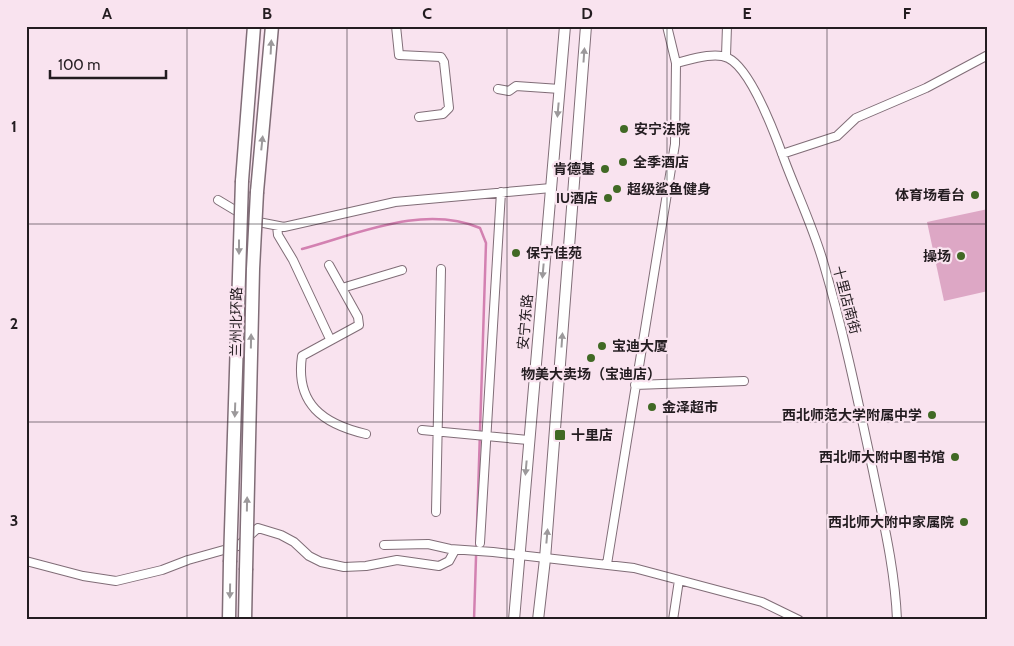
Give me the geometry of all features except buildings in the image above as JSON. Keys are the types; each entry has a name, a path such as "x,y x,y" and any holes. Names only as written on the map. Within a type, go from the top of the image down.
{"highway":[{"name":"兰州北环路","path":"229,620 242,181 253,63 254,26"},
{"name":"兰州北环路","path":"245,620 252,269 256,192 272,26"}],"main road":[{"name":"安宁东路","path":"514,620 518,555 565,26"},
{"path":"538,620 545,559 586,26"}],"street":[{"path":"396,26 399,55 441,57 444,62 449,108 443,114 419,117"},
{"path":"607,564 675,144 676,63 667,26"},
{"path":"676,63 711,56 726,56 727,26"},
{"path":"782,154 837,136 856,118 926,88 988,55"},
{"name":"十里店南街","path":"726,56 736,64 750,84 771,125 824,262 849,356 889,552 896,592 897,620"},
{"path":"498,89 509,91 516,86 560,89"},
{"path":"218,200 253,220 284,227 394,202 551,188"},
{"path":"480,547 485,436 501,192"},
{"path":"277,226 278,235 330,338"},
{"path":"329,265 358,317 359,325 330,338 302,356 300,372 302,390 323,417 345,429 366,434"},
{"path":"436,512 441,268"},
{"path":"342,288 402,270"},
{"path":"635,385 744,382"},
{"path":"422,430 528,440"},
{"path":"26,561 96,579 116,581 162,570 188,560 238,546 258,528 281,535 294,542 309,556 322,562 344,567 366,566 397,560 439,566 449,561 455,550"},
{"path":"384,545 428,544 455,550 472,550 480,547 545,559 634,568 762,602 799,620"},
{"path":"673,620 679,580"}],"shaded area":[{"name":"操场","path":"988,209 988,291 944,301 927,222"}],"waterway":[{"path":"302,249 368,229 413,220 436,219 458,221 480,228 486,243 474,620"}],"place":[{"name":"安宁法院","path":"624,129"},
{"name":"全季酒店","path":"623,162"},
{"name":"肯德基","path":"605,169"},
{"name":"超级鲨鱼健身","path":"617,189"},
{"name":"体育场看台","path":"975,195"},
{"name":"IU酒店","path":"608,198"},
{"name":"保宁佳苑","path":"516,253"},
{"name":"操场","path":"961,256"},
{"name":"宝迪大厦","path":"602,346"},
{"name":"物美大卖场（宝迪店）","path":"591,358"},
{"name":"金泽超市","path":"652,407"},
{"name":"西北师范大学附属中学","path":"932,415"},
{"name":"十里店","path":"560,435"},
{"name":"西北师大附中图书馆","path":"955,457"},
{"name":"西北师大附中家属院","path":"964,522"}]}
